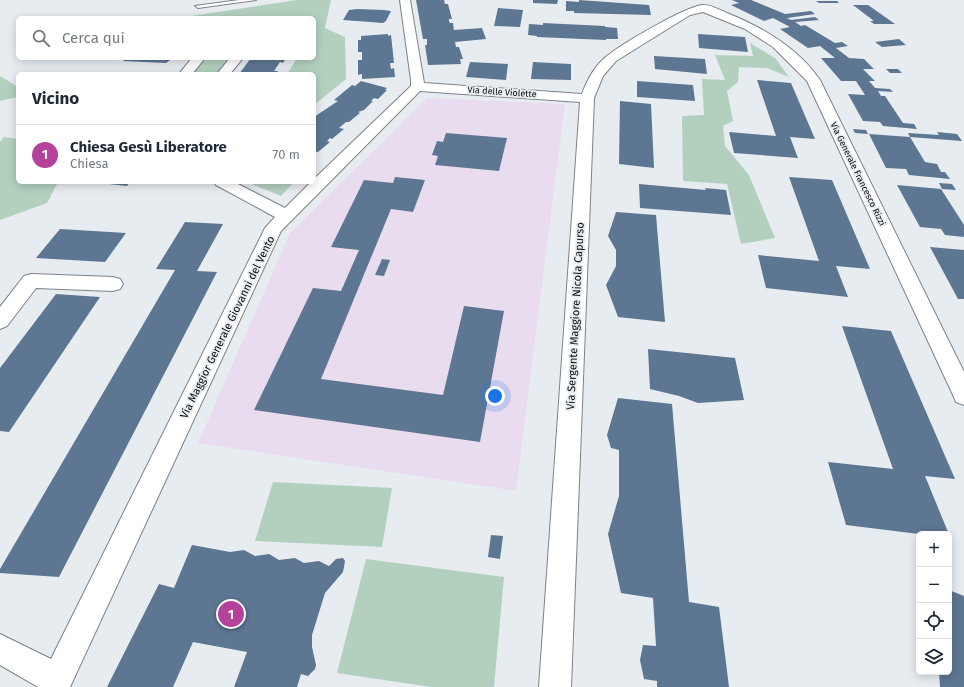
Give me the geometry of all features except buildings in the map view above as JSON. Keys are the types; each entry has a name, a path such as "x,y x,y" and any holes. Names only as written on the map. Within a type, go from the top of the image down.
{"street":[{"path":"406,0 418,80 416,87"},
{"name":"Via Sergente Maggiore Nicola Capurso","path":"556,687 587,98 594,78 602,67 612,58 702,4"},
{"name":"Via Generale Francesco Rizzi","path":"702,4 746,26 783,48 798,61 813,80 964,395"},
{"path":"187,72 197,60"},
{"path":"225,72 235,60"},
{"name":"Via delle Violette","path":"416,87 587,98"},
{"name":"Via Maggior Generale Giovanni del Vento","path":"56,683 274,228 416,87"},
{"path":"226,184 287,216"},
{"path":"0,321 31,280 113,284"},
{"path":"0,649 56,683"}],"lane":[{"path":"198,6 253,0"}],"shaded area":[{"path":"427,98 565,104 516,491 198,443 290,233"}],"green space":[{"path":"297,0 331,0 325,28 345,37 346,79 316,103 316,72 288,72 296,60 316,60 316,16 191,16"},
{"path":"750,43 775,58 789,77 767,68 739,67 738,82 727,91 733,121 723,126 725,146 749,175 775,238 741,244 727,184 683,181 682,116 704,115 702,79 725,80 715,55 753,56"},
{"path":"203,60 228,60 219,72 192,72"},
{"path":"0,76 16,86 16,97 0,101"},
{"path":"4,137 16,139 16,184 57,184 47,203 0,220 0,142"},
{"path":"252,184 292,184 281,196"},
{"path":"273,482 392,488 382,547 255,541"},
{"path":"366,559 504,577 494,687 431,687 337,673"}],"place":[{"name":"Chiesa Gesù Liberatore","path":"231,614"}]}
